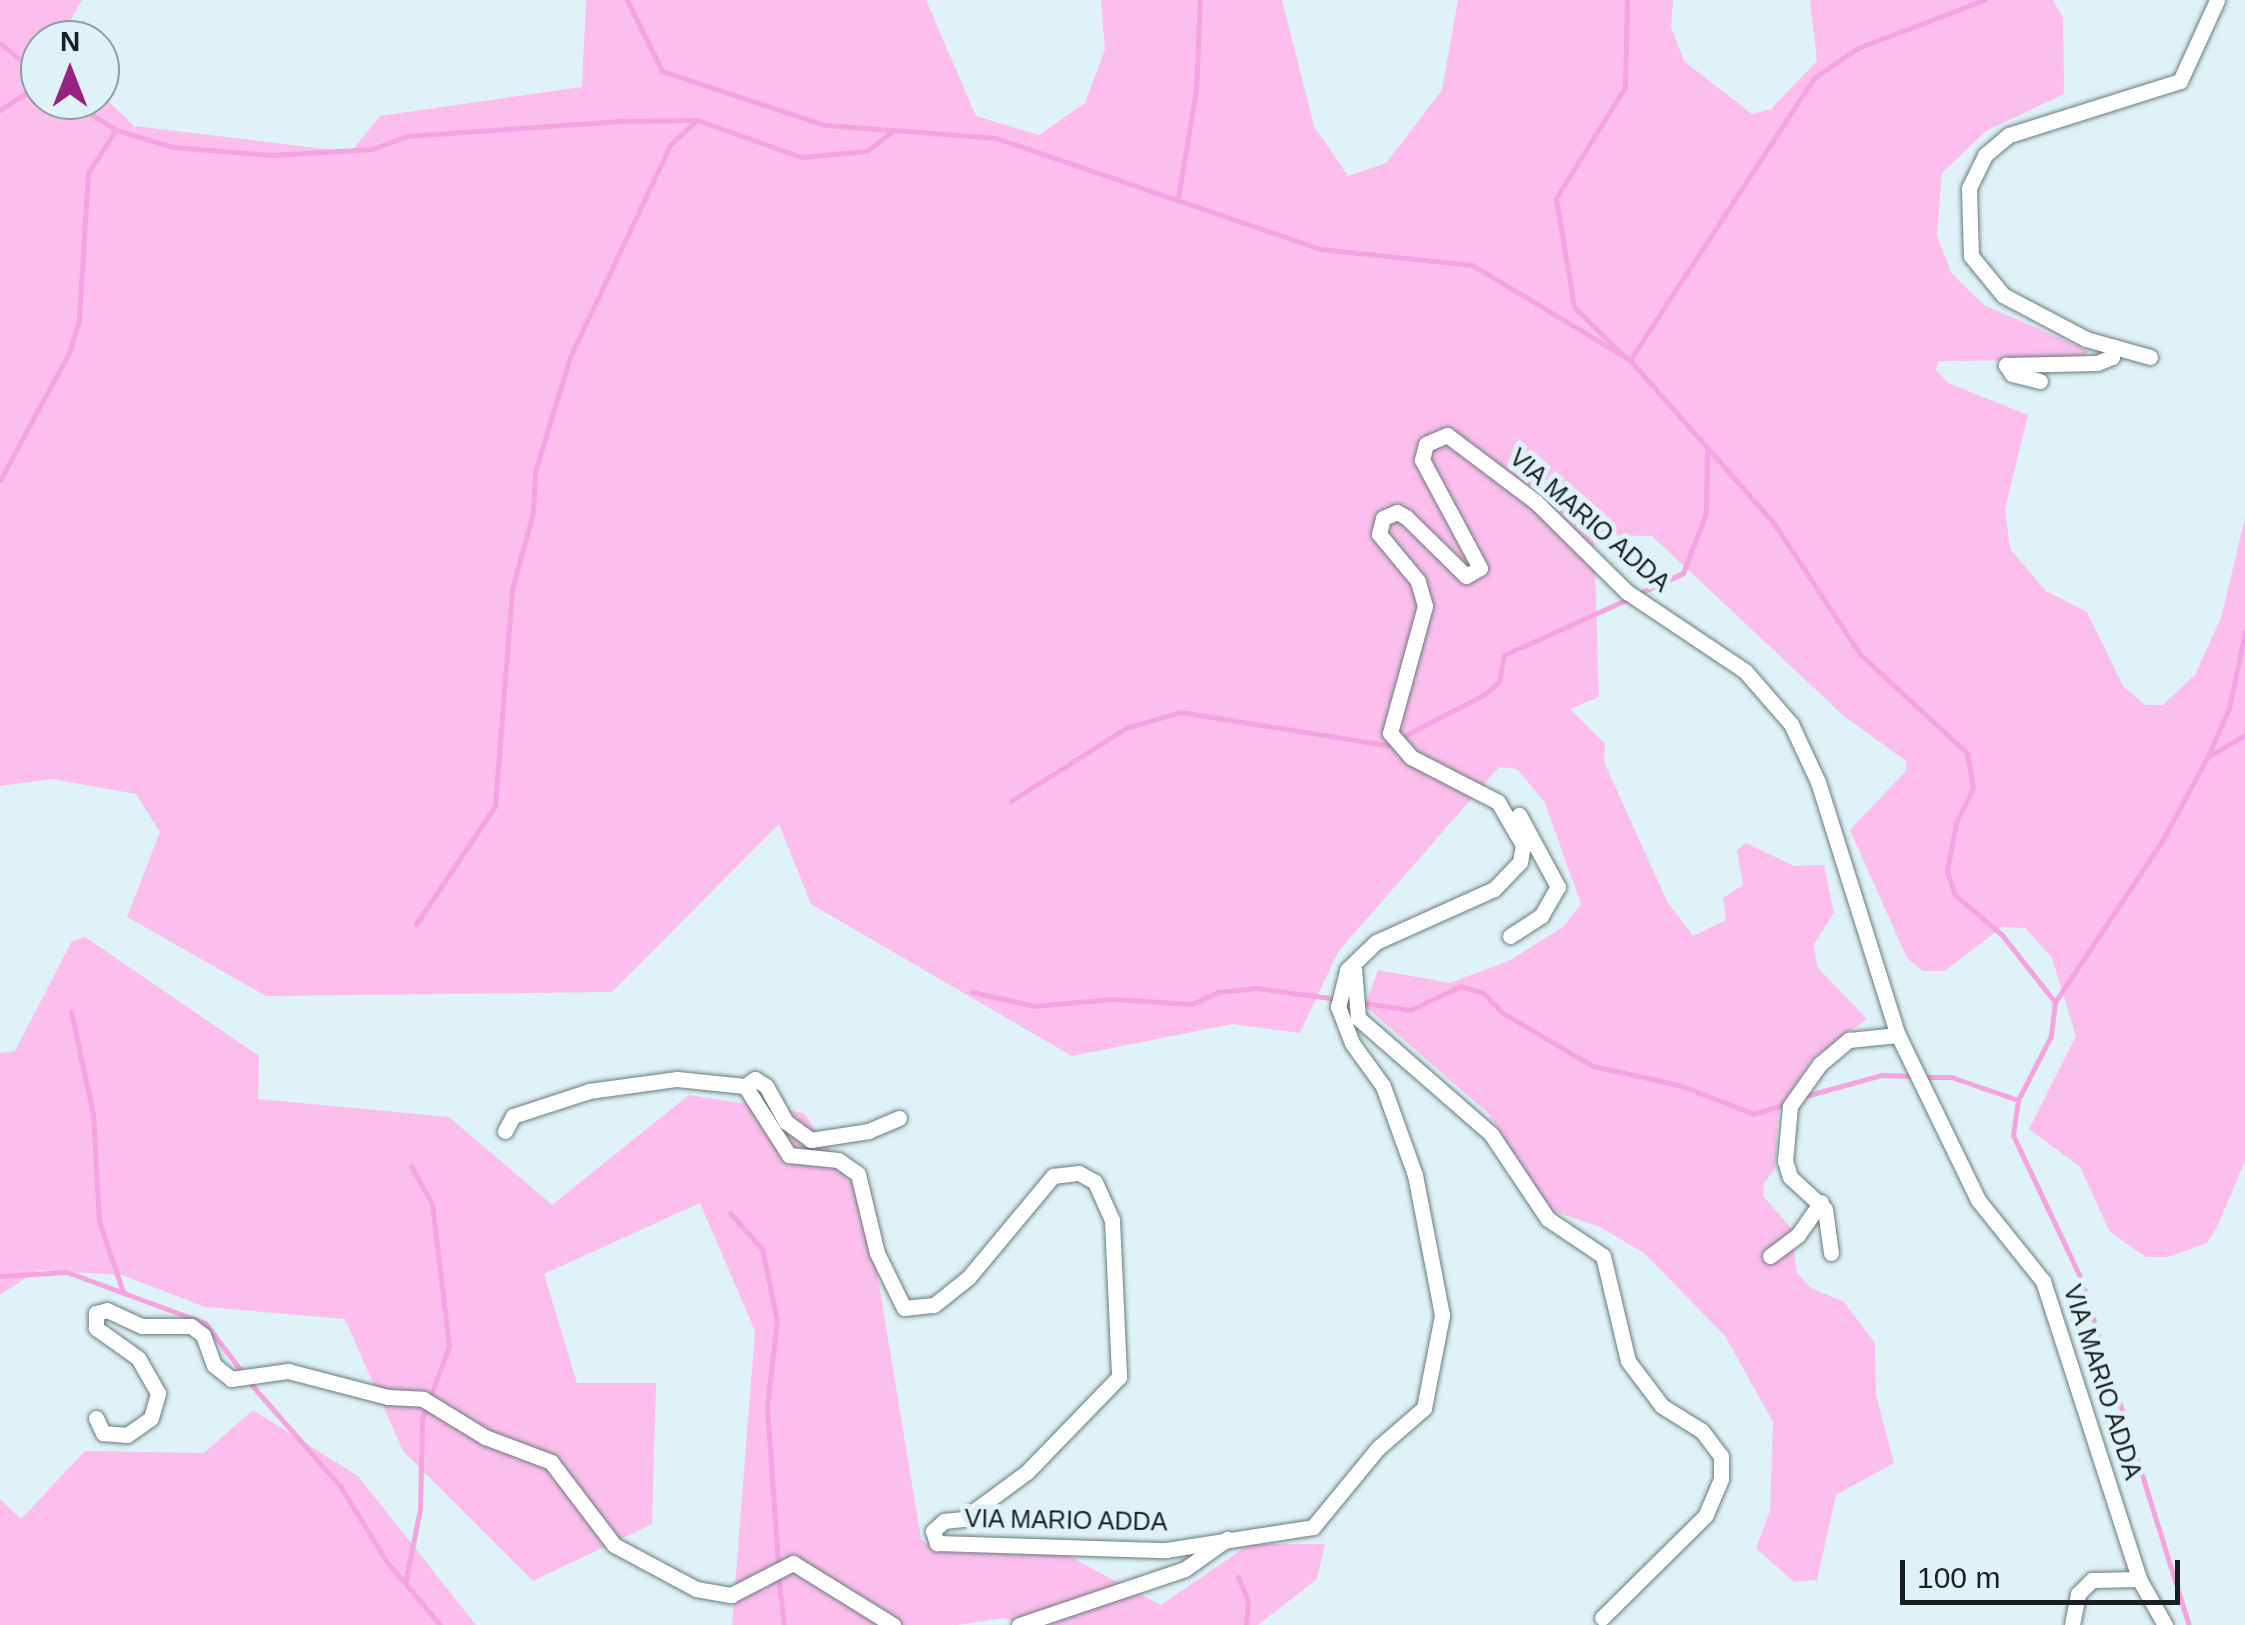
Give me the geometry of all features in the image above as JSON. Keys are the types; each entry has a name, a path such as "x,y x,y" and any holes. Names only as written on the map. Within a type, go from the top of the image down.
{"street":[{"path":"2150,357 2112,348 2041,318 1990,283 1968,244 1969,188 1985,155 2009,135 2180,81 2217,0"},
{"path":"2040,381 2012,374 2006,365 2097,363 2112,357 2112,348"},
{"name":"VIA MARIO ADDA","path":"1506,810 1410,757 1390,733 1425,606 1418,581 1379,534 1382,518 1397,512 1406,517 1466,576 1480,568 1422,460 1426,444 1438,434 1536,502 1626,592 1765,690 1791,724 1818,782 1898,1034 1978,1200 2043,1280 2139,1579 2164,1625"},
{"path":"1506,810 1517,812 1558,887 1541,916 1510,936"},
{"path":"1506,810 1523,845 1512,876 1392,933 1356,960 1352,995 1358,1018 1491,1134 1548,1219 1603,1256 1628,1361 1662,1406 1702,1432 1721,1456 1721,1478 1706,1515 1602,1618"},
{"name":"VIA MARIO ADDA","path":"745,1086 789,1155 838,1160 858,1174 877,1254 911,1310 934,1305 968,1278 1053,1176 1088,1177 1105,1197 1112,1220 1119,1377 1027,1472 963,1519 933,1531 937,1543 1166,1550 1230,1536 1314,1527 1378,1448 1424,1408 1432,1386 1442,1315 1416,1175 1383,1086 1352,1043 1338,1007 1356,960"},
{"path":"1831,1254 1821,1202 1796,1183 1785,1161 1790,1106 1820,1064 1849,1040 1898,1034"},
{"path":"505,1131 513,1116 589,1092 678,1079 745,1086 755,1079 766,1086 786,1122 811,1140 869,1132 899,1118"},
{"path":"1770,1256 1798,1235 1821,1202"},
{"path":"96,1418 110,1437 128,1436 152,1418 158,1393 138,1358 96,1328 96,1313 107,1310 142,1326 191,1326 202,1334 214,1365 231,1379 278,1370 388,1397 424,1399 484,1437 550,1462 614,1545 696,1590 730,1595 793,1563 892,1625"},
{"path":"1019,1625 1185,1569 1230,1536"},
{"path":"2072,1625 2078,1594 2092,1580 2139,1579"}],"shaded area":[{"path":"0,0 82,0 70,20 20,20 20,120 120,120 120,112 134,126 351,152 380,116 582,87 586,0 926,0 976,116 1039,135 1085,103 1105,49 1101,0 1282,0 1314,126 1348,176 1386,163 1442,90 1458,0 1673,0 1671,28 1685,62 1752,114 1771,109 1817,61 1810,0 2053,0 2063,18 2064,94 1986,131 1942,173 1937,236 1952,274 1984,305 2089,351 2080,360 1938,361 1936,370 1948,383 2028,415 2005,509 2010,549 2046,591 2087,612 2123,686 2145,705 2163,705 2195,675 2221,618 2245,518 2245,1161 2207,1243 2168,1257 2146,1257 2110,1232 2080,1167 2029,1129 2076,1036 2052,958 2025,928 2002,927 1945,971 1923,971 1907,958 1850,830 1906,771 1906,761 1845,717 1652,536 1594,535 1599,697 1570,709 1605,744 1604,762 1667,901 1693,936 1726,920 1723,898 1743,885 1737,850 1746,843 1794,866 1824,865 1834,913 1814,944 1817,967 1867,1019 1811,1060 1778,1112 1775,1169 1764,1183 1763,1196 1791,1228 1797,1273 1811,1288 1844,1302 1875,1343 1876,1395 1894,1463 1836,1495 1817,1580 1794,1582 1756,1548 1770,1511 1773,1422 1725,1336 1644,1253 1600,1227 1550,1210 1489,1114 1365,1006 1378,970 1450,983 1509,961 1563,927 1581,904 1545,803 1517,769 1499,767 1338,952 1300,1033 1232,1024 1072,1056 811,904 779,824 612,992 266,996 127,917 160,832 136,794 52,779 0,786"},
{"path":"85,937 259,1056 258,1099 449,1117 552,1205 689,1095 804,1113 866,1205 921,1539 933,1549 1061,1552 1161,1605 1250,1544 1325,1544 1317,1579 1258,1625 1022,1625 1005,1618 957,1625 732,1625 755,1331 700,1203 544,1274 577,1383 656,1383 652,1524 533,1581 403,1451 345,1319 205,1307 122,1275 38,1270 0,1295 0,1053 15,1051 72,941"},
{"path":"253,1410 358,1476 476,1625 0,1625 0,1499 21,1519 85,1451 204,1453"}],"waterway":[{"path":"627,0 662,71 825,125 891,130"},
{"path":"1178,198 1196,90 1200,0"},
{"path":"1622,354 1574,307 1556,198 1625,87 1627,0"},
{"path":"1630,360 1814,78 1858,48 1984,0"},
{"path":"0,43 20,60"},
{"path":"0,110 20,97"},
{"path":"100,120 116,130 173,147 273,155 372,149 407,136 620,121 697,120 801,157 867,151 894,130 996,138 1320,249 1472,265 1630,360 1773,522 1860,654 1967,753 1973,788 1956,823 1947,871 1955,895 2002,935 2055,1002 2051,1036 2018,1100 2013,1135 2081,1279 2189,1625"},
{"path":"416,924 495,806 512,589 533,513 535,472 570,357 670,145 696,121"},
{"path":"0,480 70,351 79,319 88,173 115,131"},
{"path":"1638,594 1683,573 1706,513 1707,448"},
{"path":"1011,801 1126,728 1180,712 1387,745 1485,694 1499,682 1504,655 1628,599"},
{"path":"2055,1002 2162,841 2208,756 2229,708 2245,632"},
{"path":"2209,756 2245,735"},
{"path":"1358,1002 1410,1010 1461,986 1483,993 1503,1013 1593,1066 1679,1085 1754,1114 1787,1103"},
{"path":"972,992 1035,1006 1112,999 1192,1004 1218,992 1257,988 1337,999"},
{"path":"71,1012 93,1114 99,1221 123,1292"},
{"path":"1802,1097 1882,1075 1913,1076"},
{"path":"1924,1077 1951,1077 2018,1100"},
{"path":"405,1583 420,1509 422,1419 449,1346 432,1204 411,1166"},
{"path":"730,1213 762,1249 777,1320 767,1406 778,1565"},
{"path":"0,1276 67,1272 205,1323 243,1373"},
{"path":"249,1382 340,1486 387,1562 440,1625"},
{"path":"778,1576 784,1625"},
{"path":"1238,1577 1248,1600 1246,1625"}]}
